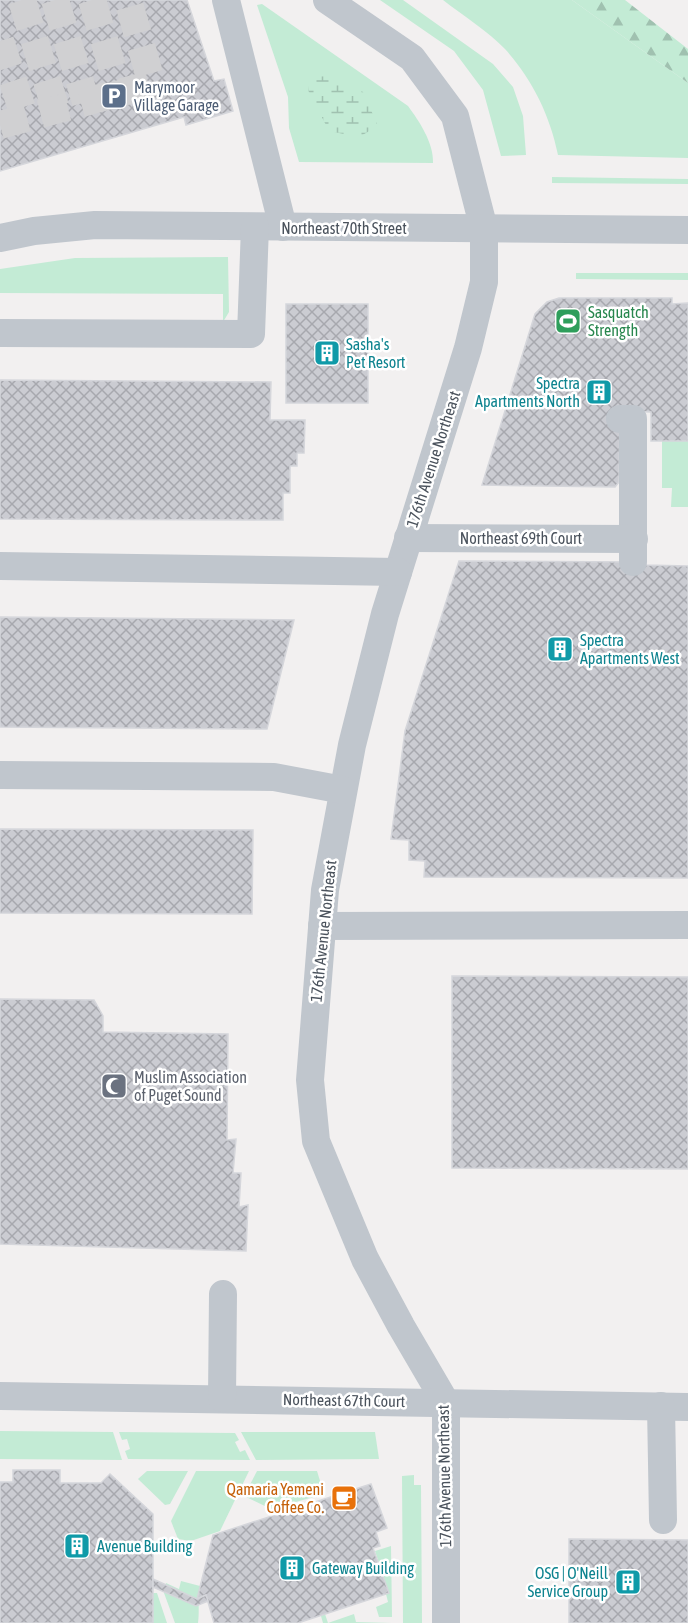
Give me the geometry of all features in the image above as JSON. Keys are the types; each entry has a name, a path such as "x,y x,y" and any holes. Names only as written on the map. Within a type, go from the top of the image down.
{"street":[{"path":"0,333 251,334 269,227 226,0"},
{"name":"176th Avenue Northeast","path":"327,0 412,58 455,116 484,229 484,282 468,348 367,677 343,790 326,890 310,1080 316,1141 365,1259 446,1402 446,1623"},
{"name":"Northeast 70th Street","path":"0,238 34,231 95,225 688,230"},
{"name":"Northeast 69th Court","path":"408,538 633,551 633,419 620,419"},
{"path":"0,566 398,572"},
{"path":"0,775 274,777 343,790"},
{"path":"322,926 688,925"},
{"path":"222,1398 223,1294"},
{"name":"Northeast 67th Court","path":"0,1396 675,1406"},
{"path":"663,1520 675,1406"}],"green space":[{"path":"380,0 403,0 493,64 513,87 523,116 526,155 501,156 483,90 454,51"},
{"path":"443,0 572,0 688,83 688,158 558,155 545,112 524,73 491,36"},
{"path":"572,0 625,0 688,49 688,83"},
{"path":"262,4 408,106 428,140 433,163 299,162 289,128 288,97 257,5"},
{"path":"332,76 363,92 378,126 359,137 329,131 308,90 311,77"},
{"path":"552,177 688,179 688,184 552,183"},
{"path":"228,257 229,312 223,322 223,294 0,293 0,269 75,258"},
{"path":"576,273 688,273 688,280 576,279"},
{"path":"662,441 688,441 688,507 671,507 672,488 662,488"},
{"path":"0,1431 113,1432 122,1460 0,1459"},
{"path":"119,1432 235,1433 239,1440 235,1442 240,1452 245,1450 250,1460 128,1459 125,1451 130,1449 127,1439 122,1440"},
{"path":"241,1432 375,1432 379,1459 256,1460"},
{"path":"147,1471 188,1471 170,1504 165,1505 138,1479"},
{"path":"196,1471 249,1471 220,1531 191,1541 178,1539 171,1521"},
{"path":"257,1471 317,1471 324,1494 271,1509 244,1496"},
{"path":"414,1475 414,1485 421,1485 422,1623 403,1623 402,1476"},
{"path":"391,1546 392,1617 379,1617 376,1607 388,1602 386,1594 389,1593 375,1551"},
{"path":"181,1581 200,1586 198,1623 175,1623 164,1593 166,1583 179,1589"},
{"path":"153,1593 157,1593 167,1623 153,1623"},
{"path":"325,1614 328,1623 323,1623 321,1616"},
{"path":"354,1614 356,1622 392,1623 328,1623"}],"building":[{"name":"Marymoor Village Garage","path":"0,0 187,0 214,81 224,79 233,111 186,125 184,117 0,171"},
{"name":"Spectra Apartments North","path":"559,298 672,298 672,304 688,303 688,441 651,441 651,412 620,411 619,482 615,487 482,485 535,314 547,302"},
{"name":"Sasha's Pet Resort","path":"286,304 368,304 368,403 286,403"},
{"path":"0,380 271,382 270,420 305,420 304,453 297,453 297,466 290,466 290,493 283,493 283,520 0,519"},
{"name":"Spectra Apartments West","path":"459,561 633,562 645,565 688,566 688,878 424,877 425,861 409,860 409,840 391,839 405,731"},
{"path":"0,617 294,620 267,729 0,727"},
{"path":"0,829 253,830 252,914 0,913"},
{"path":"452,976 688,977 688,1169 452,1168"},
{"name":"Muslim Association of Puget Sound","path":"0,999 94,1000 103,1016 103,1032 228,1034 227,1140 236,1139 233,1173 241,1173 239,1207 248,1205 246,1251 0,1244"},
{"name":"Avenue Building","path":"13,1470 60,1470 60,1483 101,1483 110,1474 153,1514 153,1623 0,1623 0,1482 13,1482"},
{"name":"Gateway Building","path":"371,1484 387,1528 376,1532 380,1546 373,1548 389,1593 298,1623 214,1623 206,1595 197,1599 213,1535"},
{"name":"OSG | O'Neill Service Group","path":"569,1539 688,1540 688,1623 569,1623"},
{"path":"153,1579 197,1599 206,1595 208,1601 196,1606 153,1587"}],"tunnel":[{"path":"22,0 56,110"},
{"path":"55,0 86,102"},
{"path":"92,0 120,93"},
{"path":"0,125 152,84 128,0"},
{"path":"0,41 25,118"}],"place":[{"name":"Marymoor Village Garage","path":"114,96"},
{"name":"Sasquatch Strength","path":"568,321"},
{"name":"Sasha's Pet Resort","path":"327,353"},
{"name":"Spectra Apartments North","path":"599,392"},
{"name":"Spectra Apartments West","path":"560,649"},
{"name":"Muslim Association of Puget Sound","path":"114,1086"},
{"name":"Qamaria Yemeni Coffee Co.","path":"344,1498"},
{"name":"Avenue Building","path":"77,1546"},
{"name":"Gateway Building","path":"292,1568"},
{"name":"OSG | O'Neill Service Group","path":"628,1582"}]}
